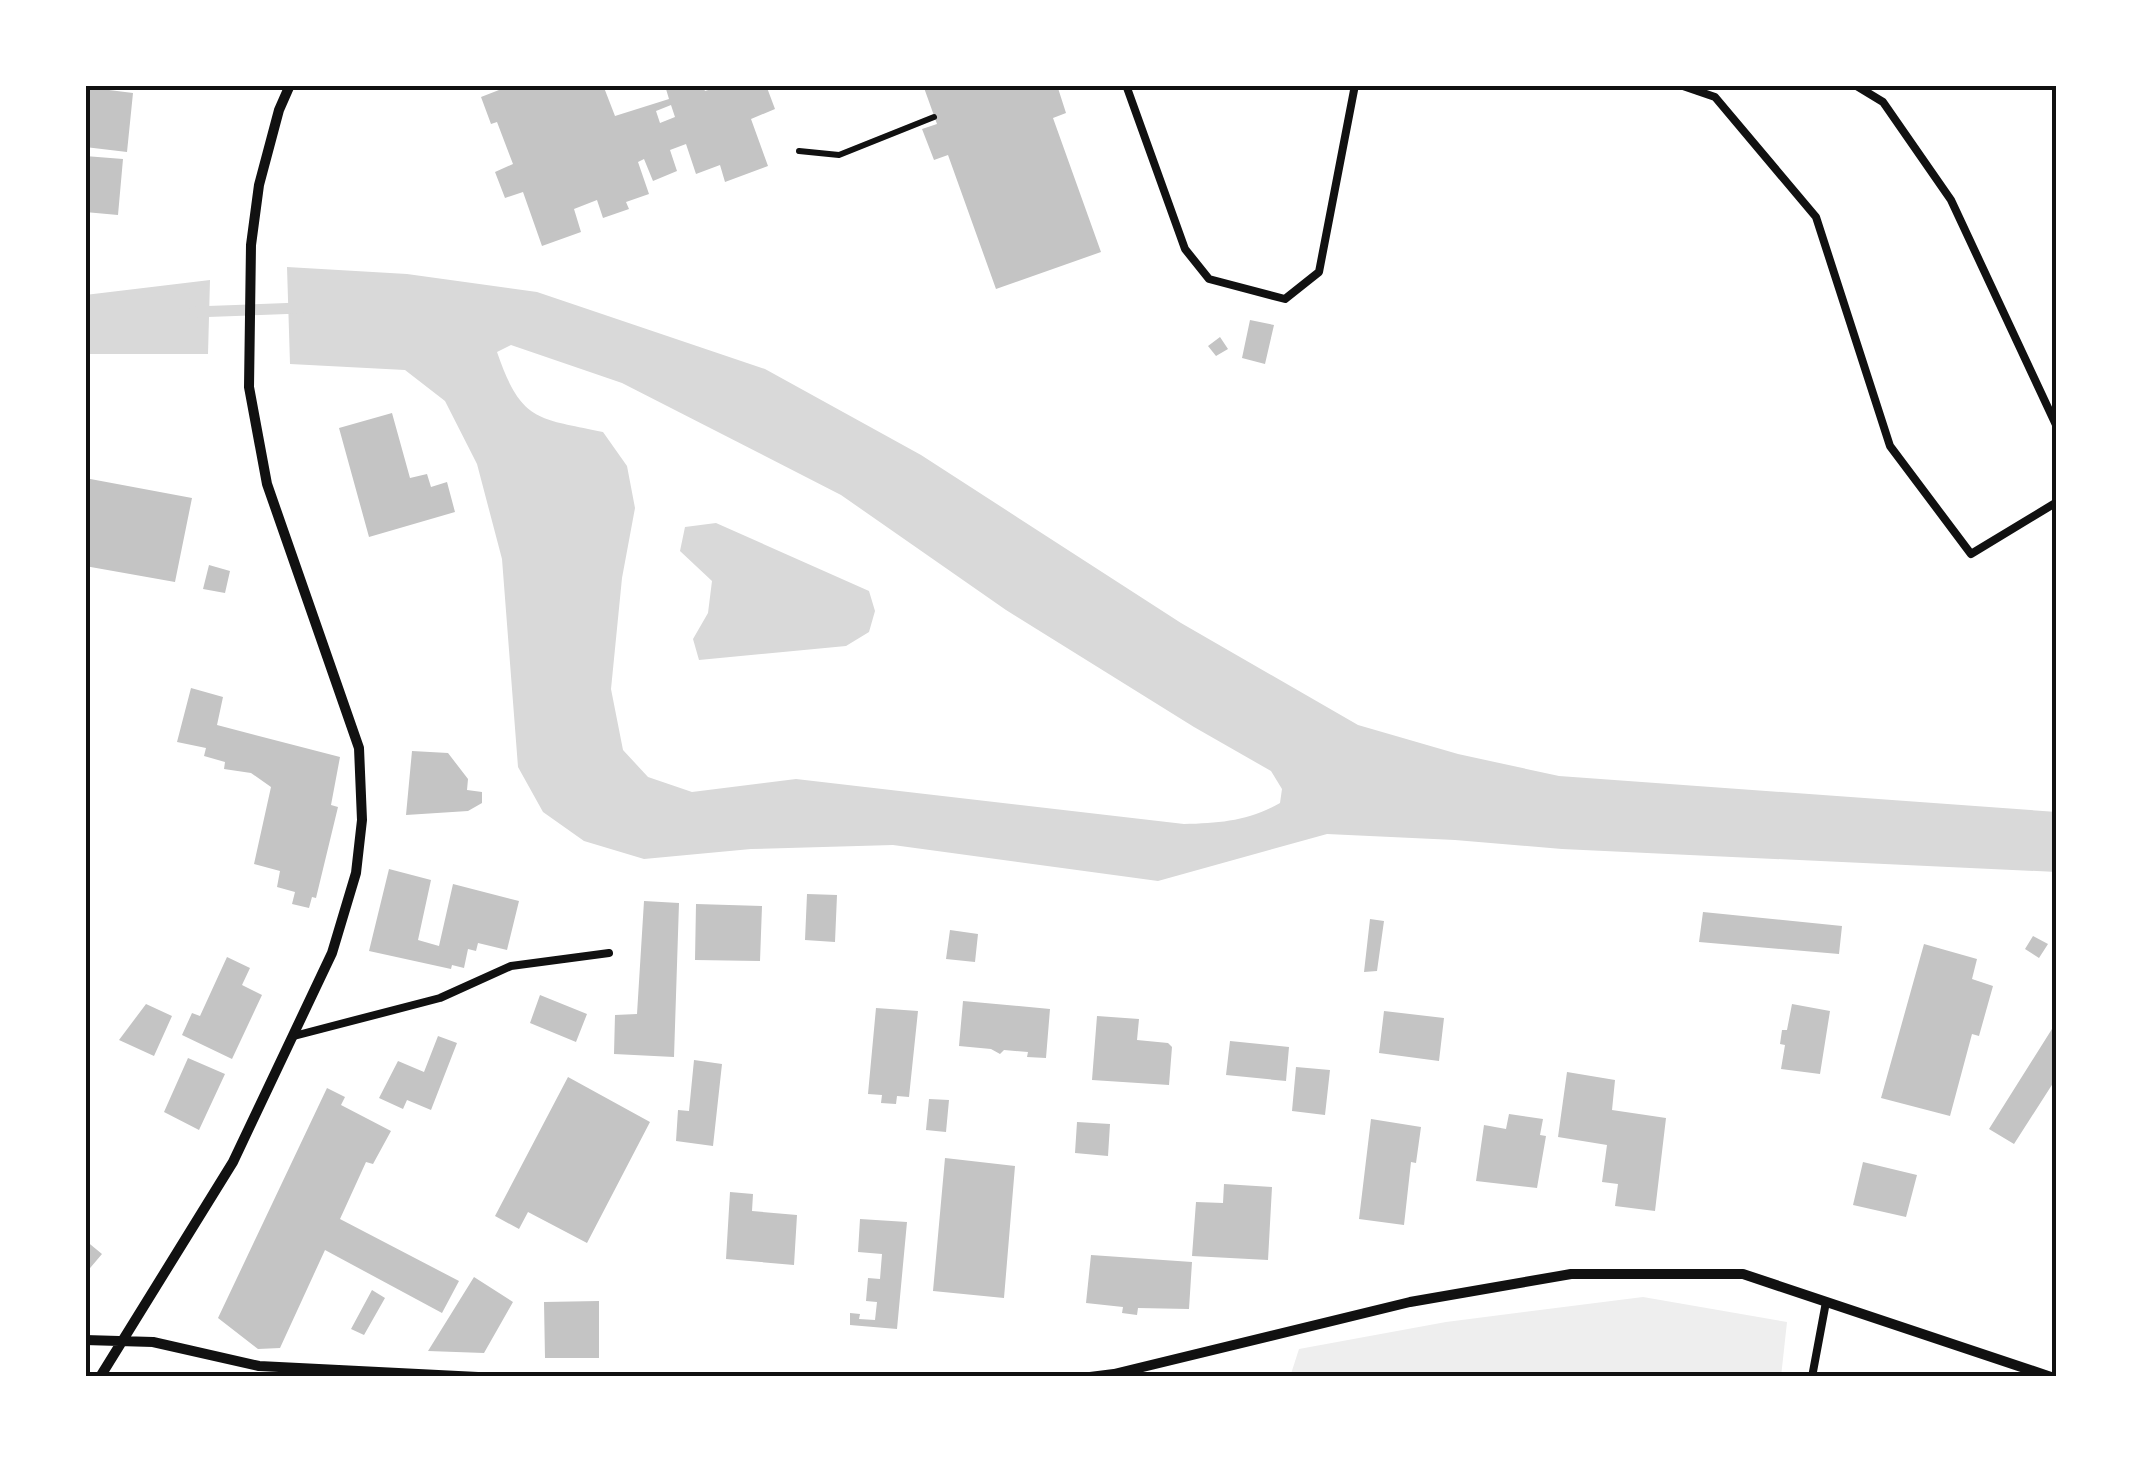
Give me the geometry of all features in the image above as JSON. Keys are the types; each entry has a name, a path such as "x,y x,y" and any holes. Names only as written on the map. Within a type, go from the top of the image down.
{"street":[{"path":"100,1377 233,1162 332,953 356,872 363,784 359,748 266,484 249,387 251,245 259,185 279,110 290,85"},
{"path":"1090,1377 1114,1375 1410,1302 1571,1274 1744,1274 2051,1377"},
{"path":"85,1340 153,1342 259,1366 478,1377"}],"lane":[{"path":"1126,85 1185,249 1209,279 1285,299 1319,272 1355,85"},
{"path":"1680,85 1715,97 1816,217 1890,446 1972,554 2057,502"},
{"path":"1854,85 1883,102 1951,200 2057,427"},
{"path":"294,1036 440,998 511,966 610,953"},
{"path":"1812,1377 1826,1302"}],"path":[{"path":"799,151 839,154 934,117"}],"shaded area":[{"path":"287,267 407,274 537,292 765,369 921,455 1181,623 1358,725 1458,754 1559,776 2057,812 2057,872 1327,834 1158,881 893,845 751,849 644,859 584,841 543,812 518,767 502,559 477,464 445,401 405,370 290,364","holes":["511,345 622,383 841,495 1006,610 1271,771 1282,789 1280,803 1234,820 1184,824 796,779 692,792 648,777 623,750 611,689 622,578 635,508 627,466 603,432 534,413 514,392 497,352"]},
{"path":"210,280 208,354 85,354 85,295"},
{"path":"716,523 869,591 875,611 869,632 846,646 699,660 693,639 708,613 712,581 680,551 685,527"},
{"path":"1643,1297 1787,1322 1781,1377 1290,1377 1299,1349 1446,1322"}],"building":[{"path":"496,85 603,85 615,116 669,99 666,89 678,85 702,85 705,91 724,85 766,85 775,109 751,119 768,166 725,182 720,165 696,174 686,144 670,150 677,171 653,181 644,159 638,162 649,194 626,202 629,209 603,218 597,200 574,209 581,232 542,246 523,192 505,198 495,172 513,164 497,122 491,124 481,97 499,90","holes":["671,105 675,117 660,123 656,111"]},
{"path":"923,85 1057,85 1066,113 1053,118 1101,252 996,289 948,155 934,160 922,129 937,124"},
{"path":"85,87 133,93 127,152 85,147"},
{"path":"85,156 123,159 118,215 85,212"},
{"path":"1250,320 1274,325 1265,364 1242,358"},
{"path":"1220,337 1228,349 1216,356 1208,346"},
{"path":"392,413 410,478 427,474 431,487 447,482 455,512 369,537 339,428"},
{"path":"85,478 192,498 175,582 85,566"},
{"path":"209,565 230,571 225,593 203,589"},
{"path":"191,688 223,697 217,725 340,757 331,805 338,807 316,898 312,897 309,908 292,904 295,892 277,887 280,871 254,864 271,787 251,773 224,769 225,762 204,756 206,748 177,742"},
{"path":"412,751 448,753 468,779 467,790 482,792 482,803 468,811 406,815"},
{"path":"389,869 431,880 418,940 439,946 453,884 519,901 507,950 478,943 476,951 468,949 464,968 452,965 451,969 369,951"},
{"path":"807,894 837,895 835,942 805,940"},
{"path":"644,901 679,903 674,1057 614,1054 615,1015 637,1014"},
{"path":"696,904 762,906 760,961 695,960"},
{"path":"1703,912 1842,926 1839,954 1699,942"},
{"path":"1370,919 1384,921 1377,971 1364,972"},
{"path":"950,930 978,934 975,962 946,959"},
{"path":"2033,936 2048,944 2039,958 2025,949"},
{"path":"1924,944 1977,959 1972,979 1993,986 1979,1036 1972,1034 1950,1116 1881,1098"},
{"path":"227,957 250,968 242,985 262,995 232,1059 182,1035 192,1013 200,1016"},
{"path":"540,995 587,1014 576,1042 530,1023"},
{"path":"963,1001 1050,1009 1046,1058 1027,1057 1028,1052 1004,1050 1000,1054 991,1049 959,1046"},
{"path":"146,1004 172,1016 154,1056 119,1040"},
{"path":"1792,1004 1830,1011 1820,1074 1781,1069 1785,1045 1780,1044 1782,1030 1787,1030"},
{"path":"876,1008 918,1011 909,1097 897,1096 896,1104 881,1103 882,1095 868,1094"},
{"path":"1384,1011 1444,1018 1439,1061 1379,1053"},
{"path":"1097,1016 1139,1019 1137,1040 1168,1043 1172,1047 1169,1085 1092,1080"},
{"path":"2057,1021 2057,1077 2014,1144 1989,1129"},
{"path":"438,1036 457,1043 431,1110 407,1100 403,1109 379,1098 398,1061 424,1072"},
{"path":"1230,1041 1289,1047 1286,1081 1226,1075"},
{"path":"188,1058 225,1074 199,1130 164,1112"},
{"path":"694,1060 722,1064 713,1146 676,1141 678,1110 689,1111"},
{"path":"1296,1067 1330,1070 1325,1115 1292,1111"},
{"path":"1567,1072 1615,1080 1612,1110 1666,1118 1655,1211 1615,1206 1618,1184 1602,1182 1607,1145 1558,1137"},
{"path":"568,1077 650,1122 587,1243 528,1212 519,1229 495,1216"},
{"path":"327,1088 345,1097 341,1105 391,1131 373,1164 366,1162 340,1219 459,1281 442,1313 325,1250 280,1348 258,1349 218,1318"},
{"path":"929,1099 949,1100 946,1132 926,1130"},
{"path":"1509,1114 1543,1119 1540,1135 1546,1136 1537,1188 1476,1181 1484,1125 1506,1129"},
{"path":"1371,1119 1421,1127 1416,1163 1411,1162 1404,1225 1359,1219"},
{"path":"1077,1122 1110,1124 1108,1156 1075,1153"},
{"path":"945,1158 1015,1166 1004,1298 933,1291"},
{"path":"1863,1162 1917,1175 1906,1217 1853,1205"},
{"path":"1224,1184 1272,1187 1268,1260 1192,1256 1196,1202 1223,1203"},
{"path":"730,1192 753,1194 752,1211 797,1215 794,1265 726,1259"},
{"path":"860,1219 907,1222 897,1329 850,1325 850,1313 860,1314 859,1319 875,1320 877,1302 866,1301 868,1278 880,1279 882,1254 858,1252"},
{"path":"85,1240 102,1254 85,1274"},
{"path":"1091,1255 1192,1262 1189,1309 1138,1308 1137,1315 1122,1313 1123,1307 1086,1303"},
{"path":"474,1277 513,1302 484,1353 428,1351"},
{"path":"372,1290 385,1298 364,1335 351,1329"},
{"path":"599,1301 599,1358 545,1358 544,1302"}],"waterway":[{"path":"194,312 300,308"}]}
